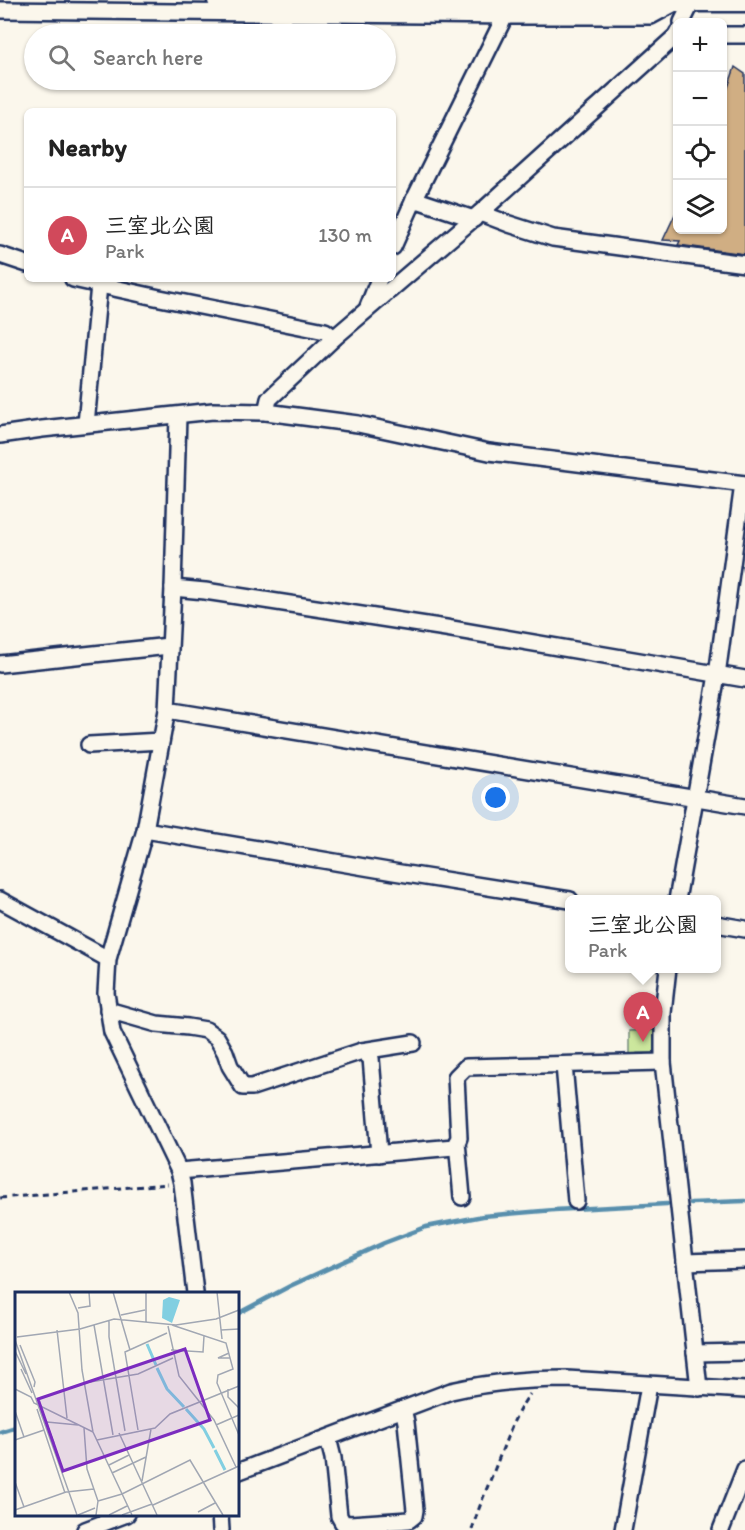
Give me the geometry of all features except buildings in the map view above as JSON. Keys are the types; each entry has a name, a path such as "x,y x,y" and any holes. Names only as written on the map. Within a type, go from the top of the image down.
{"highway":[{"path":"219,0 745,0"}],"street":[{"path":"0,10 651,16 680,0"},
{"path":"684,18 693,0"},
{"path":"396,241 414,199 505,16"},
{"path":"727,35 745,35"},
{"path":"266,412 269,399 334,338 477,216 673,39"},
{"path":"414,199 553,238 745,264"},
{"path":"0,255 24,263"},
{"path":"86,282 325,331 334,338"},
{"path":"366,310 379,282"},
{"path":"86,424 99,285"},
{"path":"0,435 213,411 266,412 358,424 489,452 744,484 717,675 678,895"},
{"path":"178,416 174,588 167,710 145,830 108,959 105,993 112,1032 181,1177 195,1292"},
{"path":"174,588 446,628 745,679"},
{"path":"0,664 170,646"},
{"path":"167,710 745,806"},
{"path":"89,745 161,741"},
{"path":"145,830 565,899"},
{"path":"0,900 108,959"},
{"path":"721,925 745,929"},
{"path":"668,973 663,1014 663,1062 699,1388"},
{"path":"108,1010 157,1024 206,1030 217,1038 243,1087 362,1051 413,1043"},
{"path":"362,1051 371,1058 379,1154"},
{"path":"181,1177 454,1147 459,1138 456,1077 466,1067 663,1062"},
{"path":"564,1065 576,1201"},
{"path":"457,1142 462,1197"},
{"path":"685,1262 745,1260"},
{"path":"695,1353 745,1352"},
{"path":"238,1472 450,1391 474,1386 533,1380 567,1380 745,1390"},
{"path":"622,1530 649,1385"},
{"path":"328,1438 333,1458 339,1516 343,1523 409,1520 414,1516 415,1510 403,1409"},
{"path":"721,1530 745,1469"},
{"path":"85,1530 124,1515"},
{"path":"220,1515 221,1530"}],"path":[{"path":"0,1198 181,1177"},
{"path":"472,1530 512,1424 530,1394 533,1380"}],"green space":[{"path":"658,1030 657,1053 637,1053 636,1060 629,1060 629,1031"}],"waterway":[{"path":"691,1203 745,1201"},
{"path":"238,1313 290,1286 384,1243 426,1227 483,1216 667,1204"},
{"path":"0,1432 15,1427"}],"place":[{"name":"三室北公園","path":"643,1042"}]}
